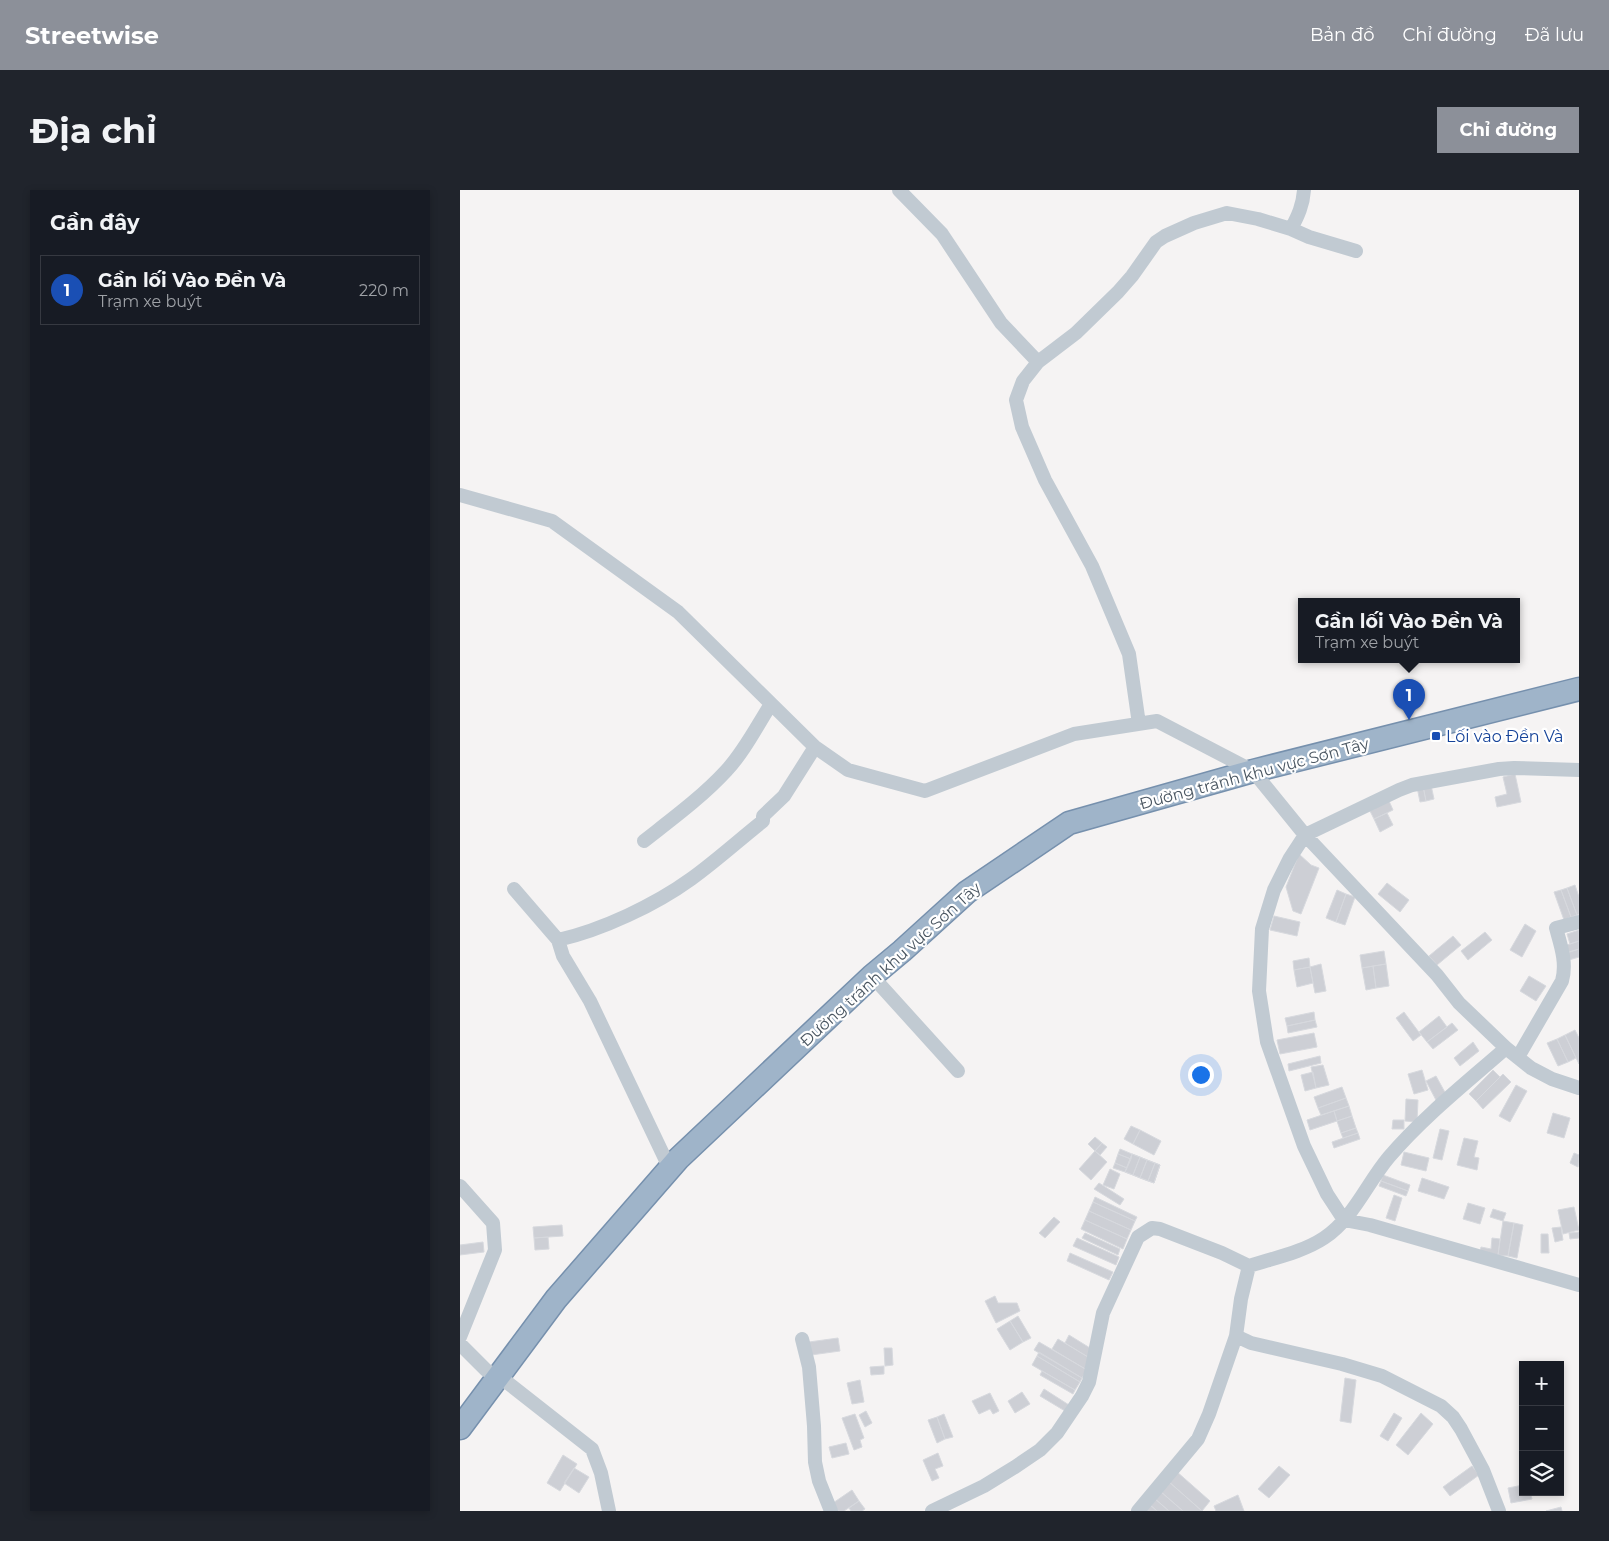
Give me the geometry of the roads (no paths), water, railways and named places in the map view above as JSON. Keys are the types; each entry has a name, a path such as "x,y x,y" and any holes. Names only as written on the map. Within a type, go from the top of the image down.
{"highway":[{"name":"Đường tránh khu vực Sơn Tây","path":"460,1428 556,1299 678,1159 872,976 967,892 1069,823 1253,771 1579,689"}],"street":[{"path":"899,190 942,234 1002,323 1038,362"},
{"path":"1291,229 1299,214 1304,190"},
{"path":"1139,724 1129,654 1092,566 1045,480 1022,427 1016,400 1023,382 1038,362 1076,333 1118,292 1156,242 1194,223 1227,213 1258,219 1356,251"},
{"path":"460,495 552,521 678,612 815,747 848,770 925,791 1074,734 1157,721 1253,771 1305,835 1437,975 1459,1003 1506,1048 1531,1068 1552,1079 1579,1088"},
{"path":"644,841 685,809 727,770 771,704"},
{"path":"558,940 590,931 655,902 690,880 763,820 763,816 784,796 815,747"},
{"path":"1579,770 1500,769 1412,785 1305,835 1290,858 1274,890 1262,929 1259,991 1267,1042 1304,1146 1327,1194 1344,1220 1370,1225 1579,1285"},
{"path":"514,889 558,940 563,956 590,1001 670,1169"},
{"path":"1518,1057 1562,981 1565,971 1556,928 1579,922"},
{"path":"872,976 958,1071"},
{"path":"932,1511 984,1486 1015,1467 1040,1450 1057,1433 1082,1396 1089,1382 1103,1313 1138,1237 1152,1228 1160,1229 1222,1253 1249,1266 1308,1246 1326,1237 1344,1220 1388,1158 1425,1120 1506,1048"},
{"path":"460,1186 493,1224 495,1250 460,1337"},
{"path":"1138,1511 1198,1439 1209,1414 1236,1336 1241,1299 1249,1266"},
{"path":"1236,1336 1251,1343 1342,1364 1382,1376 1441,1406 1453,1417 1461,1429 1483,1470 1499,1511"},
{"path":"802,1339 809,1367 814,1426 814,1462 831,1511"},
{"path":"460,1344 486,1370 508,1383 592,1450 601,1473 609,1511"}],"place":[{"name":"Gần lối Vào Đền Và","path":"1409,720"},
{"name":"Lối vào Đền Và","path":"1436,736"}]}
